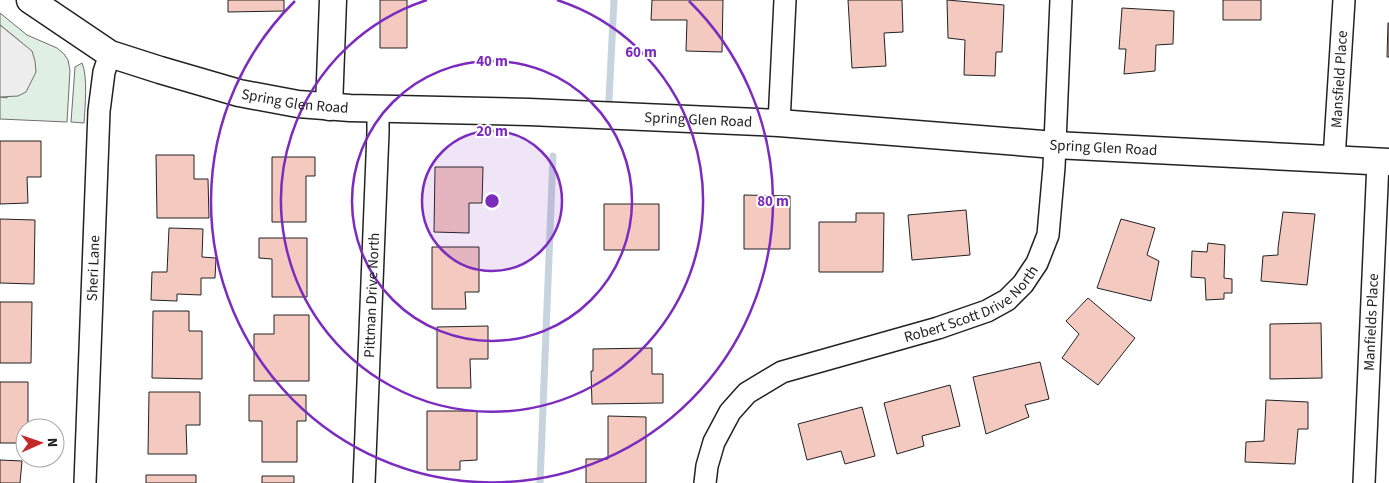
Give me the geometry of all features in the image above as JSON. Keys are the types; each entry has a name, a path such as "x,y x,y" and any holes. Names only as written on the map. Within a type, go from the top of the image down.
{"street":[{"name":"Spring Glen Road","path":"30,0 110,54 239,93 298,104 329,107 529,112 779,124 1054,145 1384,162"},
{"path":"329,107 333,0"},
{"path":"779,124 785,0"},
{"name":"Robert Scott Drive North","path":"705,483 714,442 730,412 747,393 782,372 938,328 987,311 1007,300 1023,284 1037,263 1048,235 1054,166 1062,0"},
{"name":"Mansfield Place","path":"1334,159 1344,0"},
{"name":"Sheri Lane","path":"85,483 99,111 104,72 110,54"},
{"name":"Pittman Drive North","path":"364,483 378,109"},
{"name":"Manfields Place","path":"1364,483 1378,198 1384,162"}],"green space":[{"path":"0,13 27,35 57,48 68,60 70,70 67,122 0,119 0,97 7,98 21,42 0,25"},
{"path":"82,63 86,84 84,123 71,122 75,67"}],"shaded area":[{"path":"0,25 32,51 35,61 36,72 26,92 18,96 0,97"}],"building":[{"path":"228,0 284,0 284,11 228,12"},
{"path":"380,0 407,0 407,48 380,48"},
{"path":"652,0 723,0 722,52 686,51 687,20 651,20"},
{"path":"848,0 902,0 903,32 884,33 886,66 852,68"},
{"path":"947,0 1004,5 1002,52 996,52 995,76 964,75 965,40 948,38"},
{"path":"1223,0 1261,0 1261,20 1223,20"},
{"path":"1122,8 1174,11 1173,44 1156,45 1155,71 1124,74 1126,49 1119,49"},
{"path":"1388,23 1389,57 1387,57"},
{"path":"0,141 41,141 41,177 27,177 28,203 0,204"},
{"path":"156,155 194,155 194,179 208,179 209,218 157,218"},
{"path":"272,157 315,157 315,176 306,176 306,222 272,222"},
{"path":"435,167 483,167 482,203 469,203 469,233 434,232"},
{"path":"744,195 790,196 790,249 744,249"},
{"path":"604,204 659,204 659,250 604,250"},
{"path":"966,210 970,255 912,260 908,215"},
{"path":"1283,212 1315,214 1307,285 1261,281 1263,256 1278,255"},
{"path":"856,213 884,213 883,272 819,272 819,222 856,222"},
{"path":"0,219 35,220 34,284 0,283"},
{"path":"1121,219 1155,228 1147,255 1159,261 1151,301 1097,288"},
{"path":"169,228 203,229 202,257 216,258 215,278 201,278 201,295 177,294 177,301 151,300 152,272 167,272"},
{"path":"259,238 307,238 307,297 272,297 272,259 259,258"},
{"path":"1208,243 1225,245 1224,278 1232,279 1232,293 1224,293 1224,299 1206,300 1205,278 1191,277 1192,251 1207,252"},
{"path":"432,247 479,247 479,292 465,292 466,309 432,309"},
{"path":"1088,298 1135,338 1098,385 1062,358 1079,334 1066,321"},
{"path":"0,302 32,302 31,363 0,363"},
{"path":"153,311 189,311 189,331 202,331 202,379 152,378"},
{"path":"274,315 309,315 309,381 254,381 254,334 274,334"},
{"path":"1321,323 1322,378 1270,379 1270,324"},
{"path":"488,326 488,359 470,359 471,388 437,388 437,327"},
{"path":"652,348 652,374 663,374 663,403 592,404 591,371 593,371 593,349"},
{"path":"1040,362 1049,399 1025,405 1029,417 986,434 973,377"},
{"path":"0,382 28,382 28,418 15,418 15,443 0,443"},
{"path":"950,385 960,426 922,436 924,446 897,454 884,403"},
{"path":"149,392 200,392 200,425 186,425 187,454 148,454"},
{"path":"249,395 306,395 306,421 297,421 297,462 262,462 262,421 249,421"},
{"path":"1266,400 1308,402 1308,429 1298,429 1295,464 1245,462 1246,442 1264,441"},
{"path":"862,407 875,456 845,464 841,451 807,460 798,424"},
{"path":"427,411 477,411 477,460 460,461 460,470 427,470"},
{"path":"608,416 646,417 646,483 586,483 586,459 608,459"},
{"path":"0,460 15,461 15,468 21,468 20,483 0,483"},
{"path":"146,475 196,475 196,483 146,483"},
{"path":"262,476 294,476 294,483 262,483"}],"waterway":[{"path":"609,99 614,0"},
{"path":"540,483 553,156"}]}
